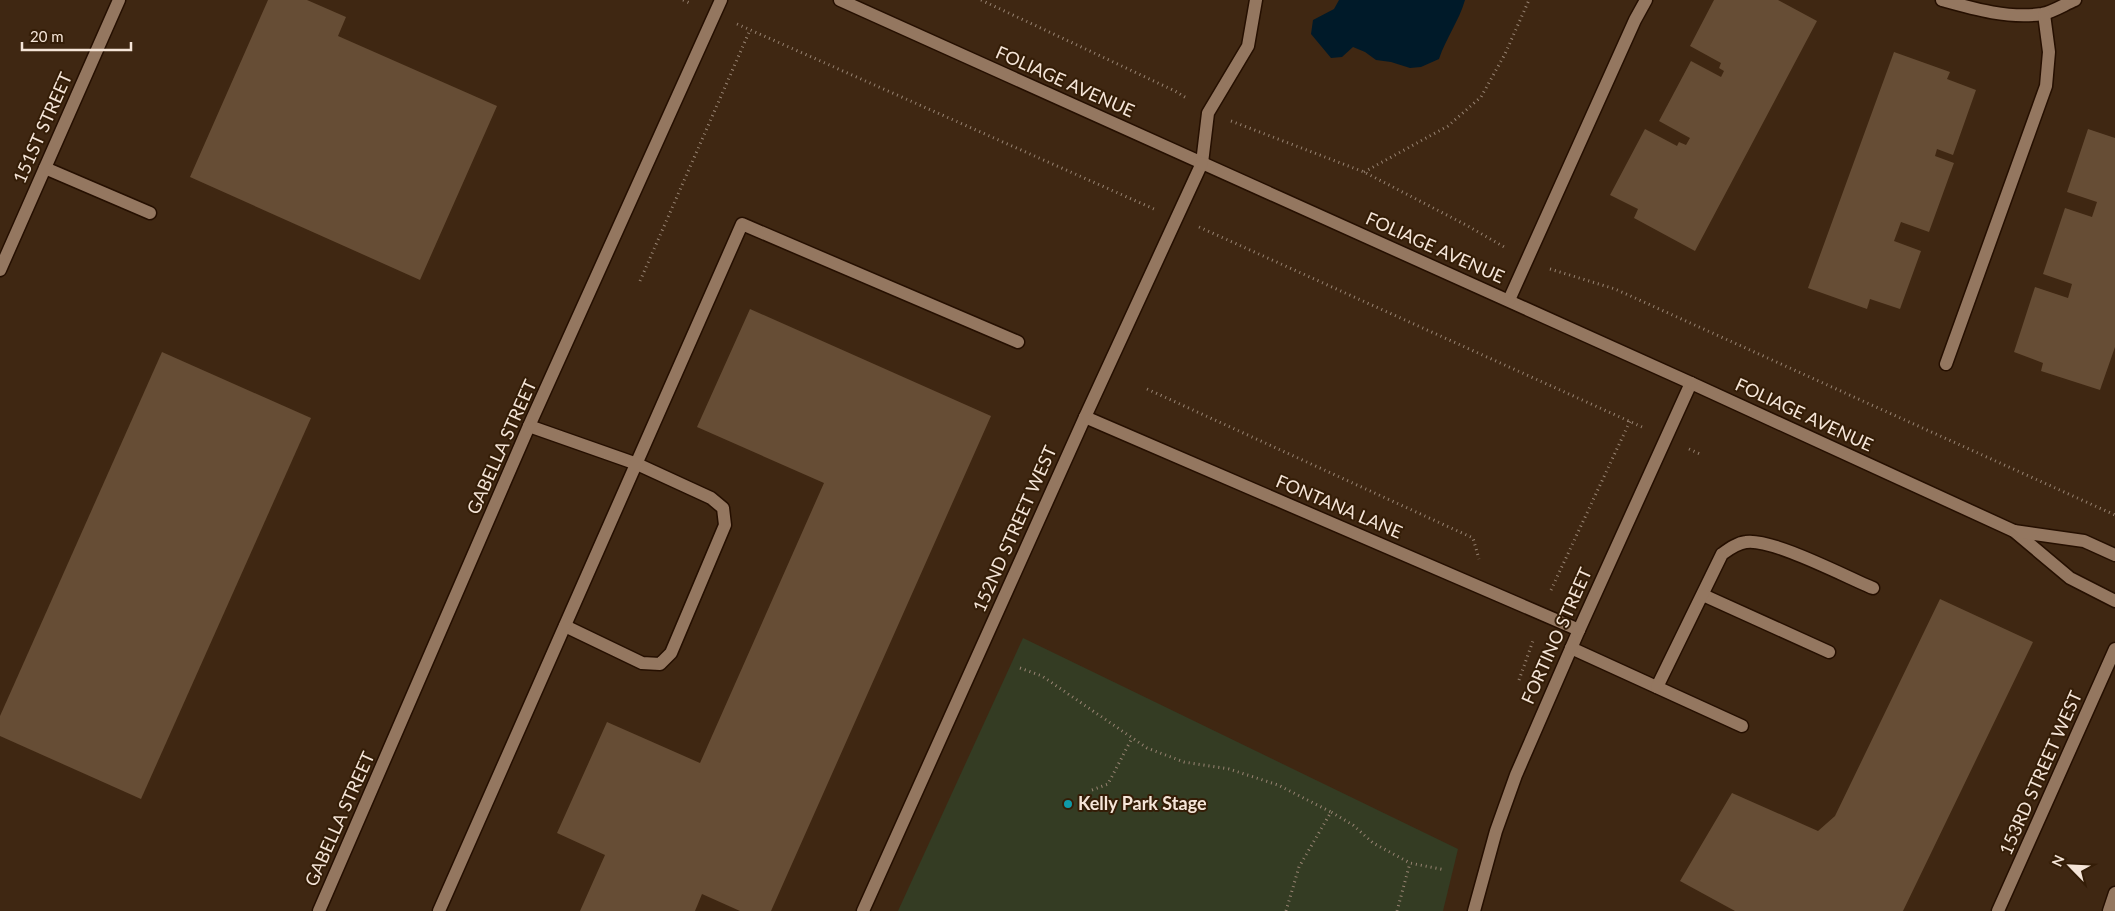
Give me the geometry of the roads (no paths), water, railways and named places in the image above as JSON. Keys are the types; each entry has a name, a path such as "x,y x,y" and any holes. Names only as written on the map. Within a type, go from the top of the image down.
{"street":[{"name":"151ST STREET","path":"0,270 119,0"},
{"name":"GABELLA STREET","path":"319,911 530,426 721,0"},
{"name":"FOLIAGE AVENUE","path":"840,0 1509,300 2014,531 2070,578 2115,601"},
{"name":"152ND STREET WEST","path":"863,911 1202,163 1208,113 1248,46 1256,0"},
{"path":"1509,300 1631,28 1646,0"},
{"path":"1942,0 1971,8 2013,15 2044,14 2075,0"},
{"path":"1946,364 2046,86 2049,52 2044,14"},
{"path":"45,168 150,213"},
{"path":"439,911 742,224 1018,342"},
{"name":"FORTINO STREET","path":"1474,911 1496,831 1512,784 1579,630 1691,383"},
{"name":"FONTANA LANE","path":"1085,418 1579,630"},
{"path":"530,426 637,464 711,498 723,508 725,525 671,653 660,664 642,663 565,626"},
{"name":"FOLIAGE AVENUE","path":"2014,531 2084,542 2115,555"},
{"path":"1658,687 1722,554 1734,546 1746,542 1758,542 1780,547 1873,588"},
{"path":"1703,594 1829,652"},
{"path":"1571,648 1742,726"},
{"name":"153RD STREET WEST","path":"1998,911 2115,648"},
{"path":"2109,911 2115,893"}],"water":[{"path":"1339,0 1465,0 1439,59 1421,67 1410,68 1376,60 1365,52 1353,47 1342,57 1331,58 1311,34 1313,20 1334,9"}],"place":[{"name":"Kelly Park Stage","path":"1068,804"}]}
